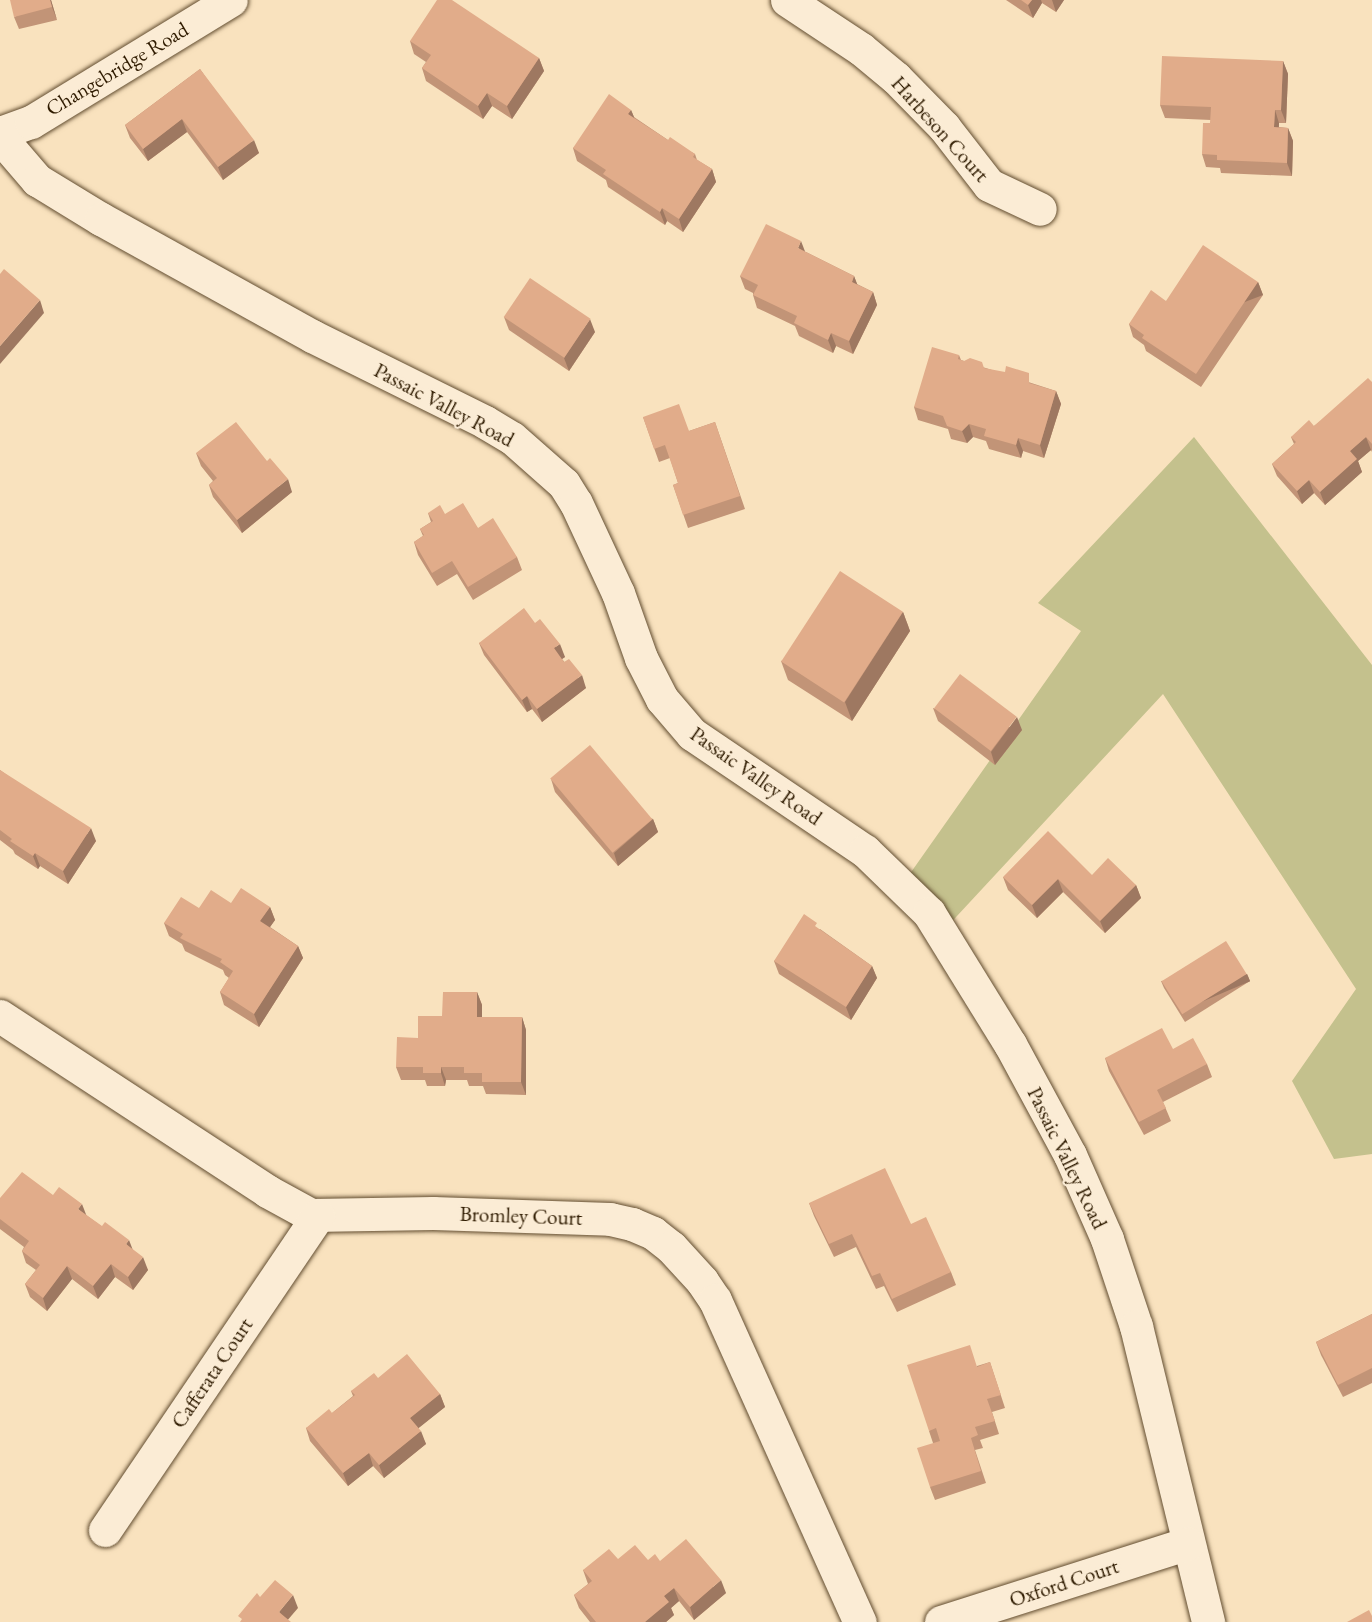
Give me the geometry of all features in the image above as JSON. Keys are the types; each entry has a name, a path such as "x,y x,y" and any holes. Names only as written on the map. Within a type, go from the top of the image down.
{"street":[{"name":"Changebridge Road","path":"0,135 31,122 231,0"},
{"name":"Harbeson Court","path":"787,0 861,49 896,78 944,127 989,185 1040,209"},
{"name":"Passaic Valley Road","path":"0,135 37,180 101,219 312,336 485,422 512,438 564,483 576,503 618,593 641,658 662,699 692,734 865,850 929,913 1016,1054 1070,1155 1107,1239 1136,1326 1208,1622"},
{"name":"Bromley Court","path":"0,1016 267,1191 311,1215 433,1213 610,1219 632,1224 653,1233 671,1247 702,1281 715,1300 860,1622"},
{"name":"Cafferata Court","path":"105,1530 318,1215"},
{"name":"Oxford Court","path":"941,1622 1188,1543"}],"shaded area":[{"path":"1194,437 1372,665 1372,1154 1334,1159 1292,1081 1356,989 1163,694 944,930 902,885 1081,631 1038,603"}],"building":[{"path":"10,0 50,0 52,7 14,17"},
{"path":"437,0 452,0 539,58 507,106 487,93 478,106 422,68 431,55 410,41"},
{"path":"1021,0 1032,0 1028,5"},
{"path":"1162,56 1283,61 1281,110 1275,110 1274,127 1288,128 1287,163 1217,160 1217,155 1202,154 1203,123 1210,123 1211,107 1160,105"},
{"path":"200,69 254,140 218,167 182,119 143,149 125,125"},
{"path":"609,94 631,110 628,114 668,140 670,137 695,154 693,157 712,169 679,219 662,208 660,212 603,174 606,170 573,148"},
{"path":"766,224 801,241 798,248 854,276 852,282 873,292 849,341 831,333 828,340 794,323 797,316 753,295 758,285 740,276"},
{"path":"1203,245 1258,282 1196,374 1142,338 1144,335 1129,324 1151,290 1166,301"},
{"path":"4,269 40,300 0,346 0,274"},
{"path":"530,278 591,319 564,358 504,317"},
{"path":"932,347 959,355 958,359 964,361 970,358 982,362 984,368 1005,372 1006,366 1029,373 1029,383 1056,391 1040,445 1018,438 1016,445 984,436 986,429 969,424 962,431 947,426 943,416 914,407"},
{"path":"1368,378 1372,382 1372,444 1366,437 1350,451 1357,459 1320,492 1309,480 1297,491 1272,464 1296,442 1291,437 1309,420 1314,426"},
{"path":"679,404 689,431 715,422 740,496 683,515 673,485 678,483 665,445 654,449 643,417"},
{"path":"236,422 267,461 270,458 288,479 237,520 209,485 217,478 196,453"},
{"path":"463,503 478,528 493,518 517,557 468,587 452,561 432,573 414,542 424,535 420,529 433,521 428,513 440,505 445,514"},
{"path":"840,571 903,612 844,702 781,662"},
{"path":"524,608 535,623 540,619 560,644 554,648 564,662 569,659 582,675 537,709 527,696 522,700 479,643"},
{"path":"960,674 1017,717 991,751 934,708"},
{"path":"590,745 652,819 613,853 550,778"},
{"path":"0,770 91,828 63,871 35,853 33,856 10,841 12,839 0,830"},
{"path":"1048,831 1092,875 1108,858 1136,885 1100,921 1058,879 1032,905 1003,877"},
{"path":"241,888 270,907 260,921 298,946 254,1014 220,992 233,971 220,962 222,959 180,938 183,934 164,923 181,897 199,908 211,890 231,903"},
{"path":"804,914 817,923 815,926 872,966 846,1007 774,961"},
{"path":"1226,941 1247,974 1182,1014 1162,981"},
{"path":"443,992 477,992 477,1017 522,1017 521,1082 482,1082 482,1073 464,1073 464,1067 441,1067 441,1073 423,1073 423,1067 396,1067 397,1037 418,1038 418,1016 442,1016"},
{"path":"1162,1028 1173,1049 1193,1038 1207,1064 1157,1090 1166,1108 1139,1122 1105,1058"},
{"path":"885,1168 911,1224 926,1217 951,1272 892,1299 880,1273 872,1276 852,1234 829,1244 809,1203"},
{"path":"22,1172 53,1195 59,1187 82,1204 78,1209 102,1226 105,1222 129,1240 126,1244 143,1257 128,1277 111,1264 93,1286 67,1266 43,1298 25,1284 40,1265 22,1251 29,1241 0,1219 0,1198"},
{"path":"1372,1314 1372,1368 1338,1385 1316,1342"},
{"path":"970,1345 977,1367 990,1362 1001,1395 987,1399 995,1421 975,1427 978,1435 971,1438 981,1471 930,1487 917,1448 940,1441 936,1428 929,1431 907,1365"},
{"path":"407,1354 440,1394 410,1418 421,1431 379,1465 369,1453 343,1473 306,1428 329,1409 332,1413 355,1395 351,1391 374,1373 378,1378"},
{"path":"686,1539 721,1580 690,1607 674,1588 664,1596 669,1602 645,1622 596,1622 574,1595 592,1581 583,1570 609,1549 618,1559 635,1545 648,1560 655,1554 660,1561"},
{"path":"275,1580 293,1595 279,1612 291,1622 240,1622 242,1619 238,1616 257,1593 260,1597"},
{"path":"1369,1610 1372,1622 1347,1622"}]}
